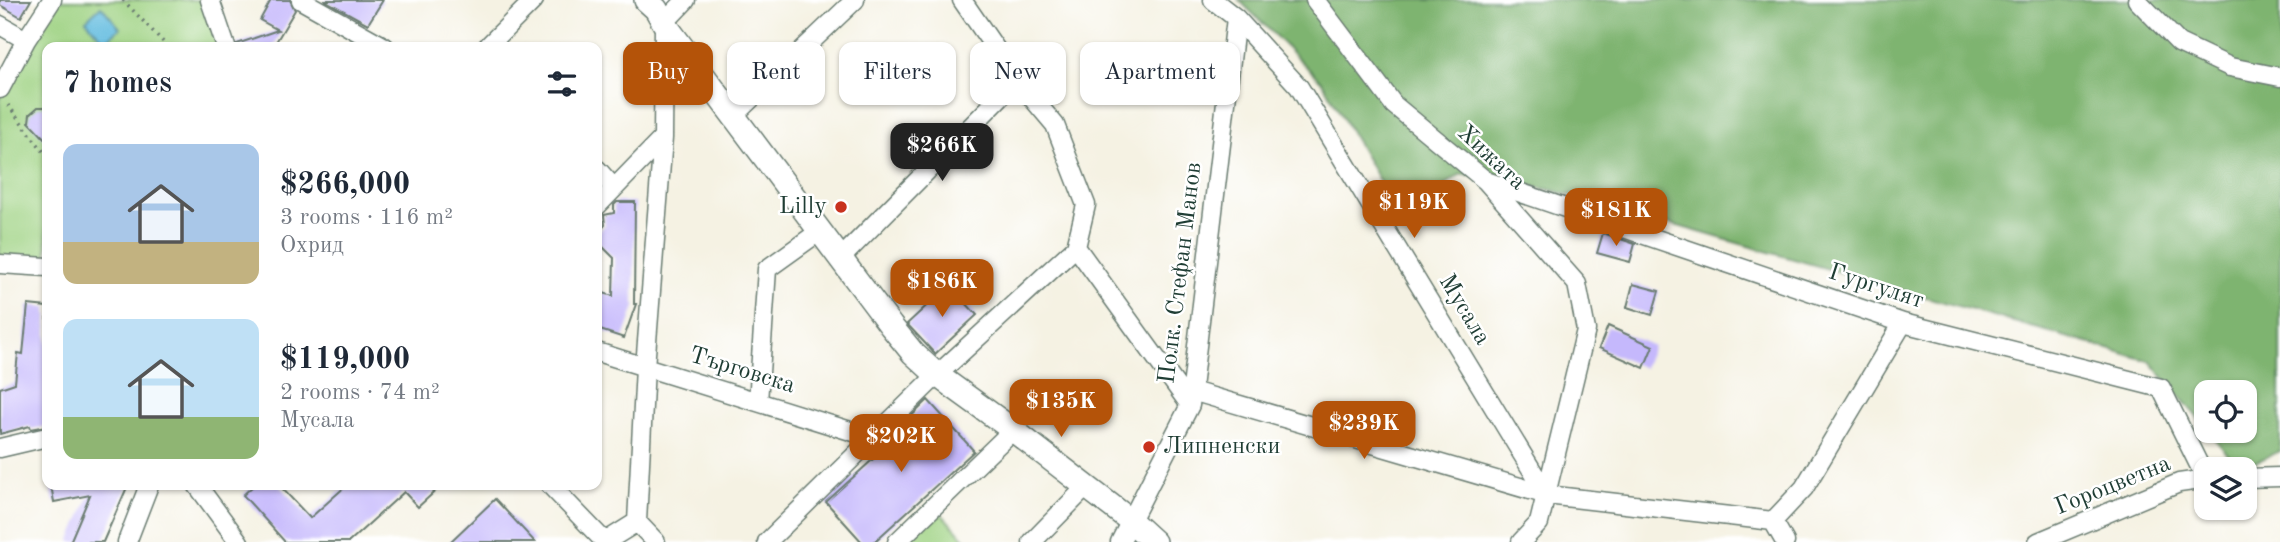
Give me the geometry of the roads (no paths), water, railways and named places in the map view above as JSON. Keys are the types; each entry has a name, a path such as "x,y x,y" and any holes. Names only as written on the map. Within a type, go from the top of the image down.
{"main road":[{"path":"629,0 647,17 664,23"},
{"path":"646,0 656,9 913,352 937,375 1013,430 1131,521 1154,542"}],"street":[{"path":"4,97 26,40 52,0"},
{"path":"210,0 224,42"},
{"path":"301,0 377,42"},
{"path":"493,42 534,0"},
{"path":"656,542 637,522 645,367 663,138 664,23 686,0"},
{"path":"734,115 855,0"},
{"path":"962,0 991,42"},
{"name":"Мусала","path":"1213,0 1236,18 1299,87 1547,495"},
{"name":"Хижата","path":"1315,0 1394,106 1486,181 1577,284 1586,330 1539,523 1521,542"},
{"path":"2137,0 2179,43 2230,67 2280,77"},
{"name":"Полк. Стефан Манов","path":"1120,542 1191,398 1236,18"},
{"path":"0,25 26,40"},
{"path":"841,258 992,105"},
{"path":"767,542 937,375 1076,247 1086,205 1055,125 1038,105"},
{"path":"602,201 663,138"},
{"path":"602,175 614,188"},
{"name":"Гургулят","path":"1486,181 1903,323 2161,388 2195,457"},
{"path":"758,402 767,269 820,231"},
{"path":"1076,247 1191,398 1547,495 1773,521"},
{"path":"0,264 42,267"},
{"path":"1773,521 1804,488 1903,323"},
{"name":"Търговска","path":"602,354 873,438"},
{"path":"897,542 1013,430"},
{"path":"0,448 42,438"},
{"path":"2257,478 2280,477"},
{"name":"Гороцветна","path":"2038,542 2179,483 2194,481"},
{"path":"1032,542 1086,487"},
{"path":"127,542 147,490"},
{"path":"201,490 239,542"},
{"path":"555,490 605,542 637,522"},
{"path":"1773,521 1785,542"}],"water":[{"path":"101,6 120,28 105,42 86,20"}],"place":[{"name":"Lilly","path":"841,207"},
{"name":"Липненски","path":"1149,447"}]}
